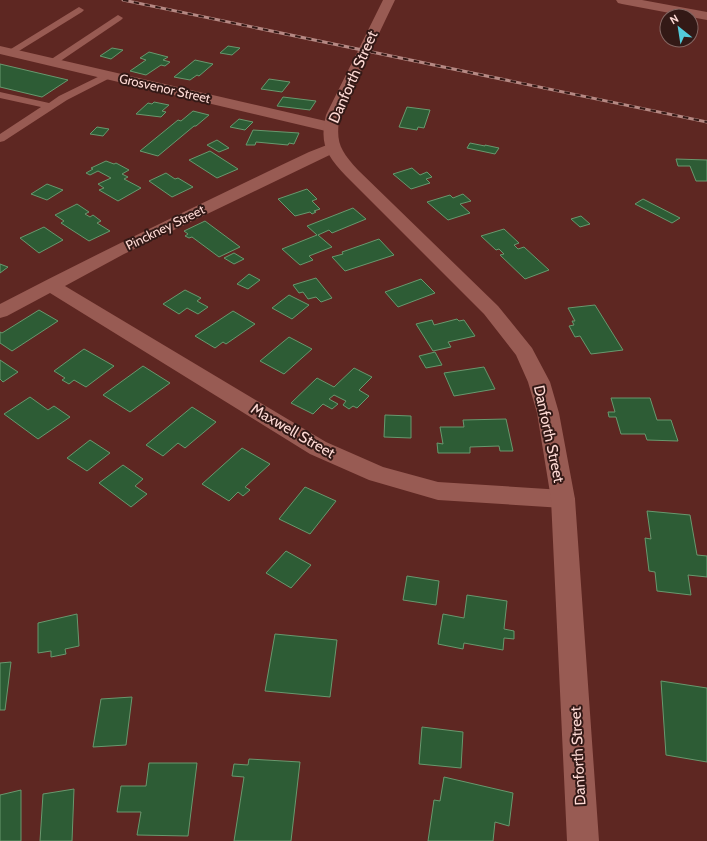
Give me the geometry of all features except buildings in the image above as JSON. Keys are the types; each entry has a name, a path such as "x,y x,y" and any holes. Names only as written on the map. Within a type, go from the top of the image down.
{"street":[{"name":"Danforth Street","path":"389,0 333,116 330,128 332,148 352,173 491,310 515,338 525,353 545,398 563,499 583,841"},
{"path":"622,0 707,16"},
{"name":"Grosvenor Street","path":"6,51 330,128"},
{"name":"Pinckney Street","path":"0,312 167,226 332,148"},
{"name":"Maxwell Street","path":"50,285 318,448 357,466 388,478 438,491 563,499"}],"lane":[{"path":"6,51 79,10"},
{"path":"52,62 118,18"},
{"path":"0,139 50,106 108,75"},
{"path":"0,95 50,106"}],"railway":[{"path":"123,0 707,122"}]}
